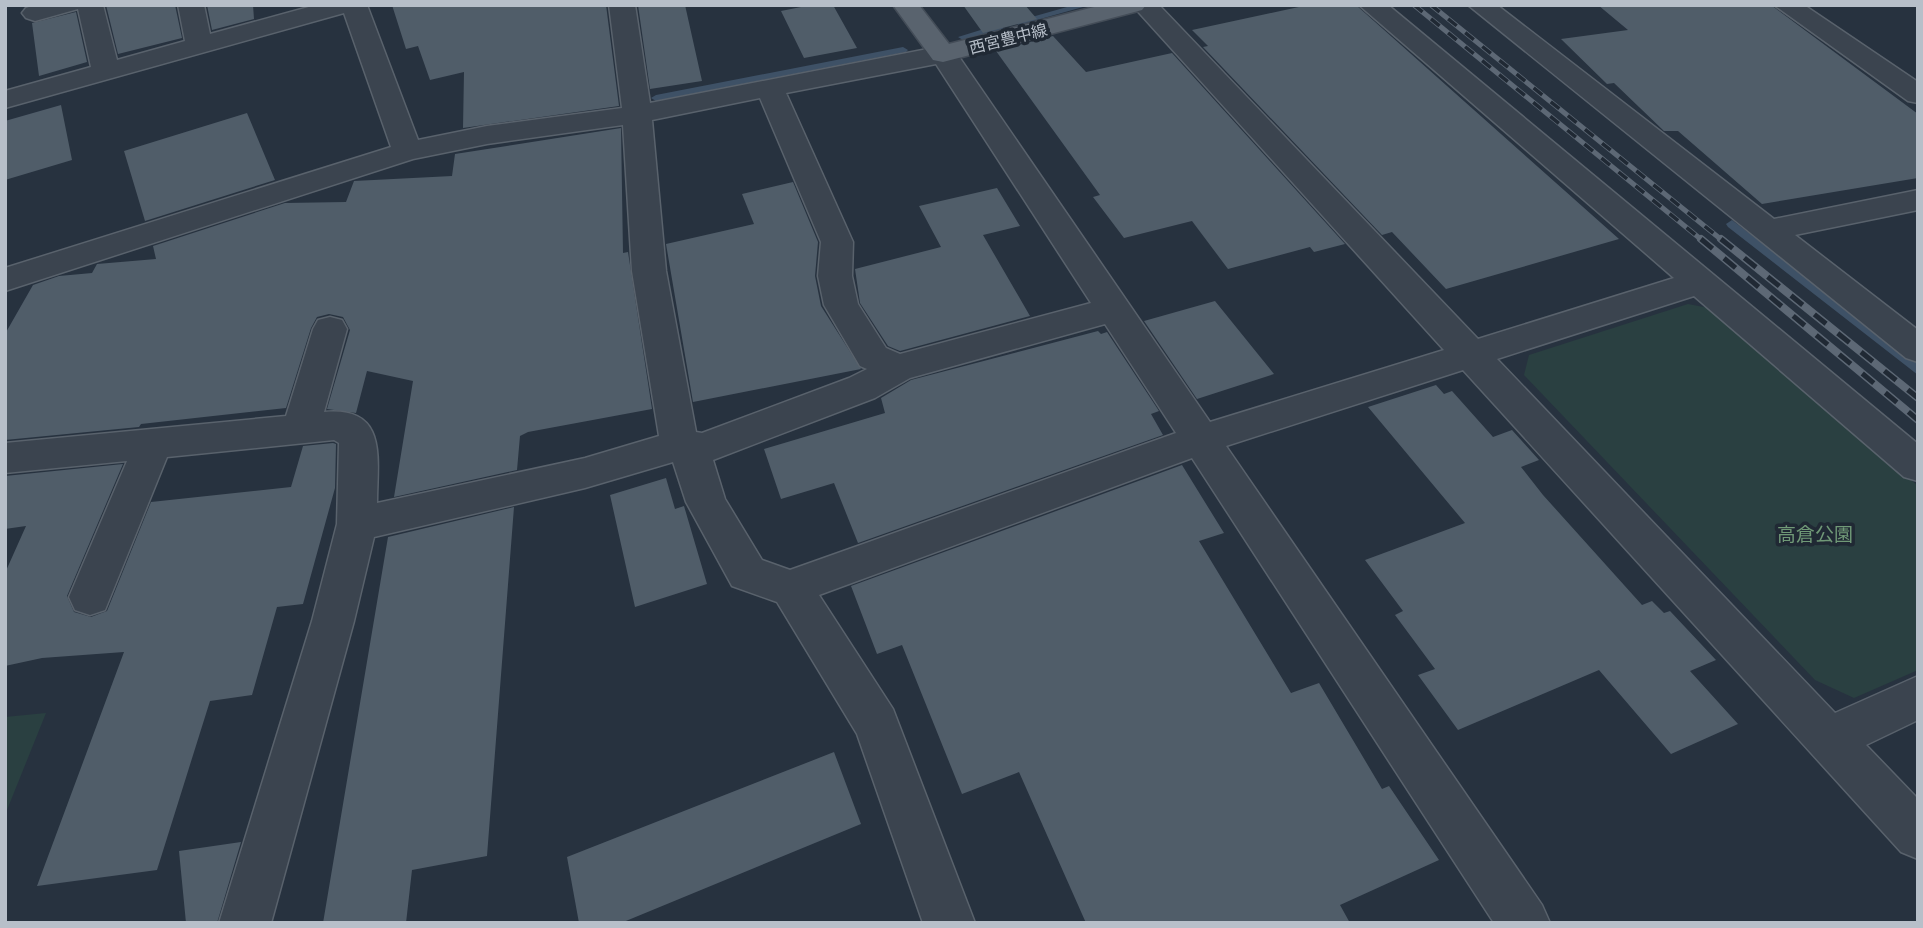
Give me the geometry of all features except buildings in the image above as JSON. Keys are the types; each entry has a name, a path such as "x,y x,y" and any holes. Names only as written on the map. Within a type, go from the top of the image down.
{"main road":[{"name":"西宮豊中線","path":"906,5 943,54 1133,5"}],"street":[{"path":"35,13 68,5"},
{"path":"90,5 106,72"},
{"path":"191,5 200,46"},
{"path":"5,100 345,5"},
{"path":"354,5 407,151"},
{"path":"622,5 637,114 649,271 679,445 693,456 706,502 747,573 792,589 877,724 949,923"},
{"path":"1145,5 1472,353 1918,835"},
{"path":"1372,5 1918,467"},
{"path":"1481,5 1918,349"},
{"path":"1787,5 1918,95"},
{"path":"5,281 407,151 449,141 637,114 943,54 1524,923"},
{"path":"770,89 837,243 835,276 841,305 873,357 898,368"},
{"path":"1765,230 1918,200"},
{"path":"792,589 814,578 1202,439 1700,282"},
{"path":"357,524 584,473 679,445 703,448 862,388 898,368 1114,309"},
{"path":"301,429 330,329"},
{"path":"5,458 340,425 358,438 357,524 333,621 245,923"},
{"path":"90,597 153,444"},
{"path":"1829,739 1918,697"}],"green space":[{"name":"高倉公園","path":"1688,304 1714,309 1918,486 1918,670 1854,698 1815,680 1524,375 1529,355"},
{"path":"46,713 5,815 5,717"}],"waterway":[{"path":"1019,22 1086,5"},
{"path":"963,37 1000,27"},
{"path":"656,98 903,50"},
{"path":"1732,224 1918,370"}],"railway":[{"path":"1414,5 1703,241"},
{"path":"1431,5 1723,241"},
{"path":"1701,239 1918,420"},
{"path":"1721,239 1918,398"}]}
